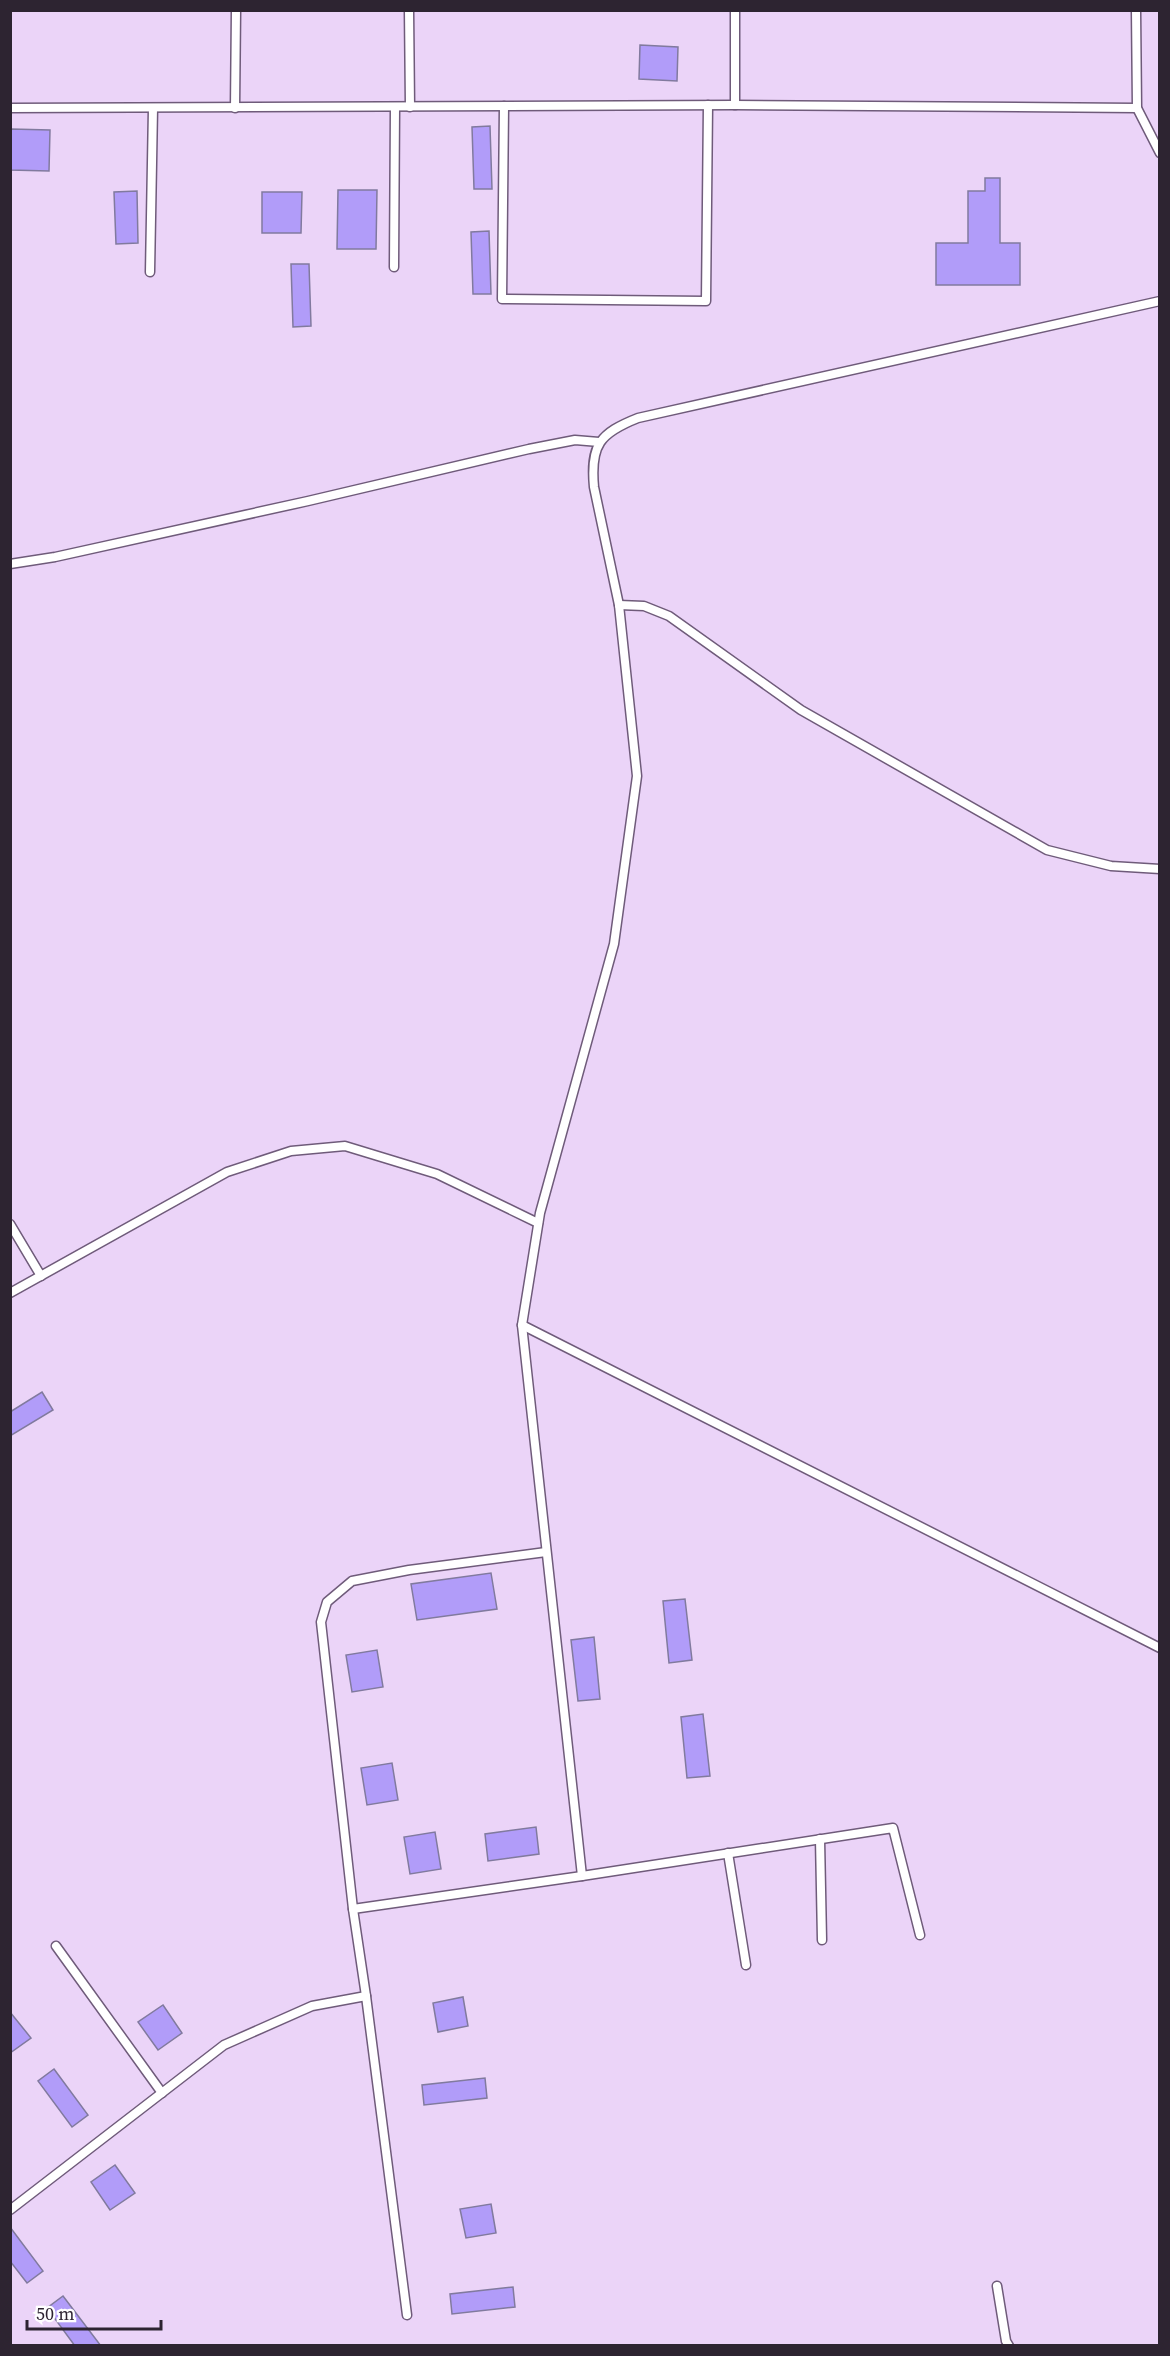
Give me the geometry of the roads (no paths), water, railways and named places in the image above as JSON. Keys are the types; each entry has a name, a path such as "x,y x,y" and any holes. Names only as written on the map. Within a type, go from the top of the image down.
{"lane":[{"path":"235,108 236,10"},
{"path":"409,10 410,107"},
{"path":"735,10 735,105"},
{"path":"1136,10 1137,108 1160,153"},
{"path":"504,106 502,299 706,301 708,105"},
{"path":"10,108 735,105 1137,108"},
{"path":"394,267 395,107"},
{"path":"150,272 153,108"},
{"path":"582,1876 522,1325 538,1223 614,944 637,776 619,605 592,473 599,442 608,432 638,418 1160,301"},
{"path":"10,564 78,552 529,449 575,440 599,442"},
{"path":"619,605 644,606 669,616 801,710 1047,850 1111,866 1160,868"},
{"path":"10,1293 227,1172 291,1151 345,1146 437,1174 538,1223"},
{"path":"10,1224 41,1276"},
{"path":"522,1325 1160,1648"},
{"path":"406,2315 353,1909 321,1622 327,1602 352,1581 409,1570 546,1552"},
{"path":"353,1909 893,1828 920,1935"},
{"path":"820,1839 822,1940"},
{"path":"728,1853 746,1965"},
{"path":"56,1946 162,2093"},
{"path":"10,2210 225,2044 312,2006 366,1996"},
{"path":"997,2286 1006,2341 1009,2346"}]}
